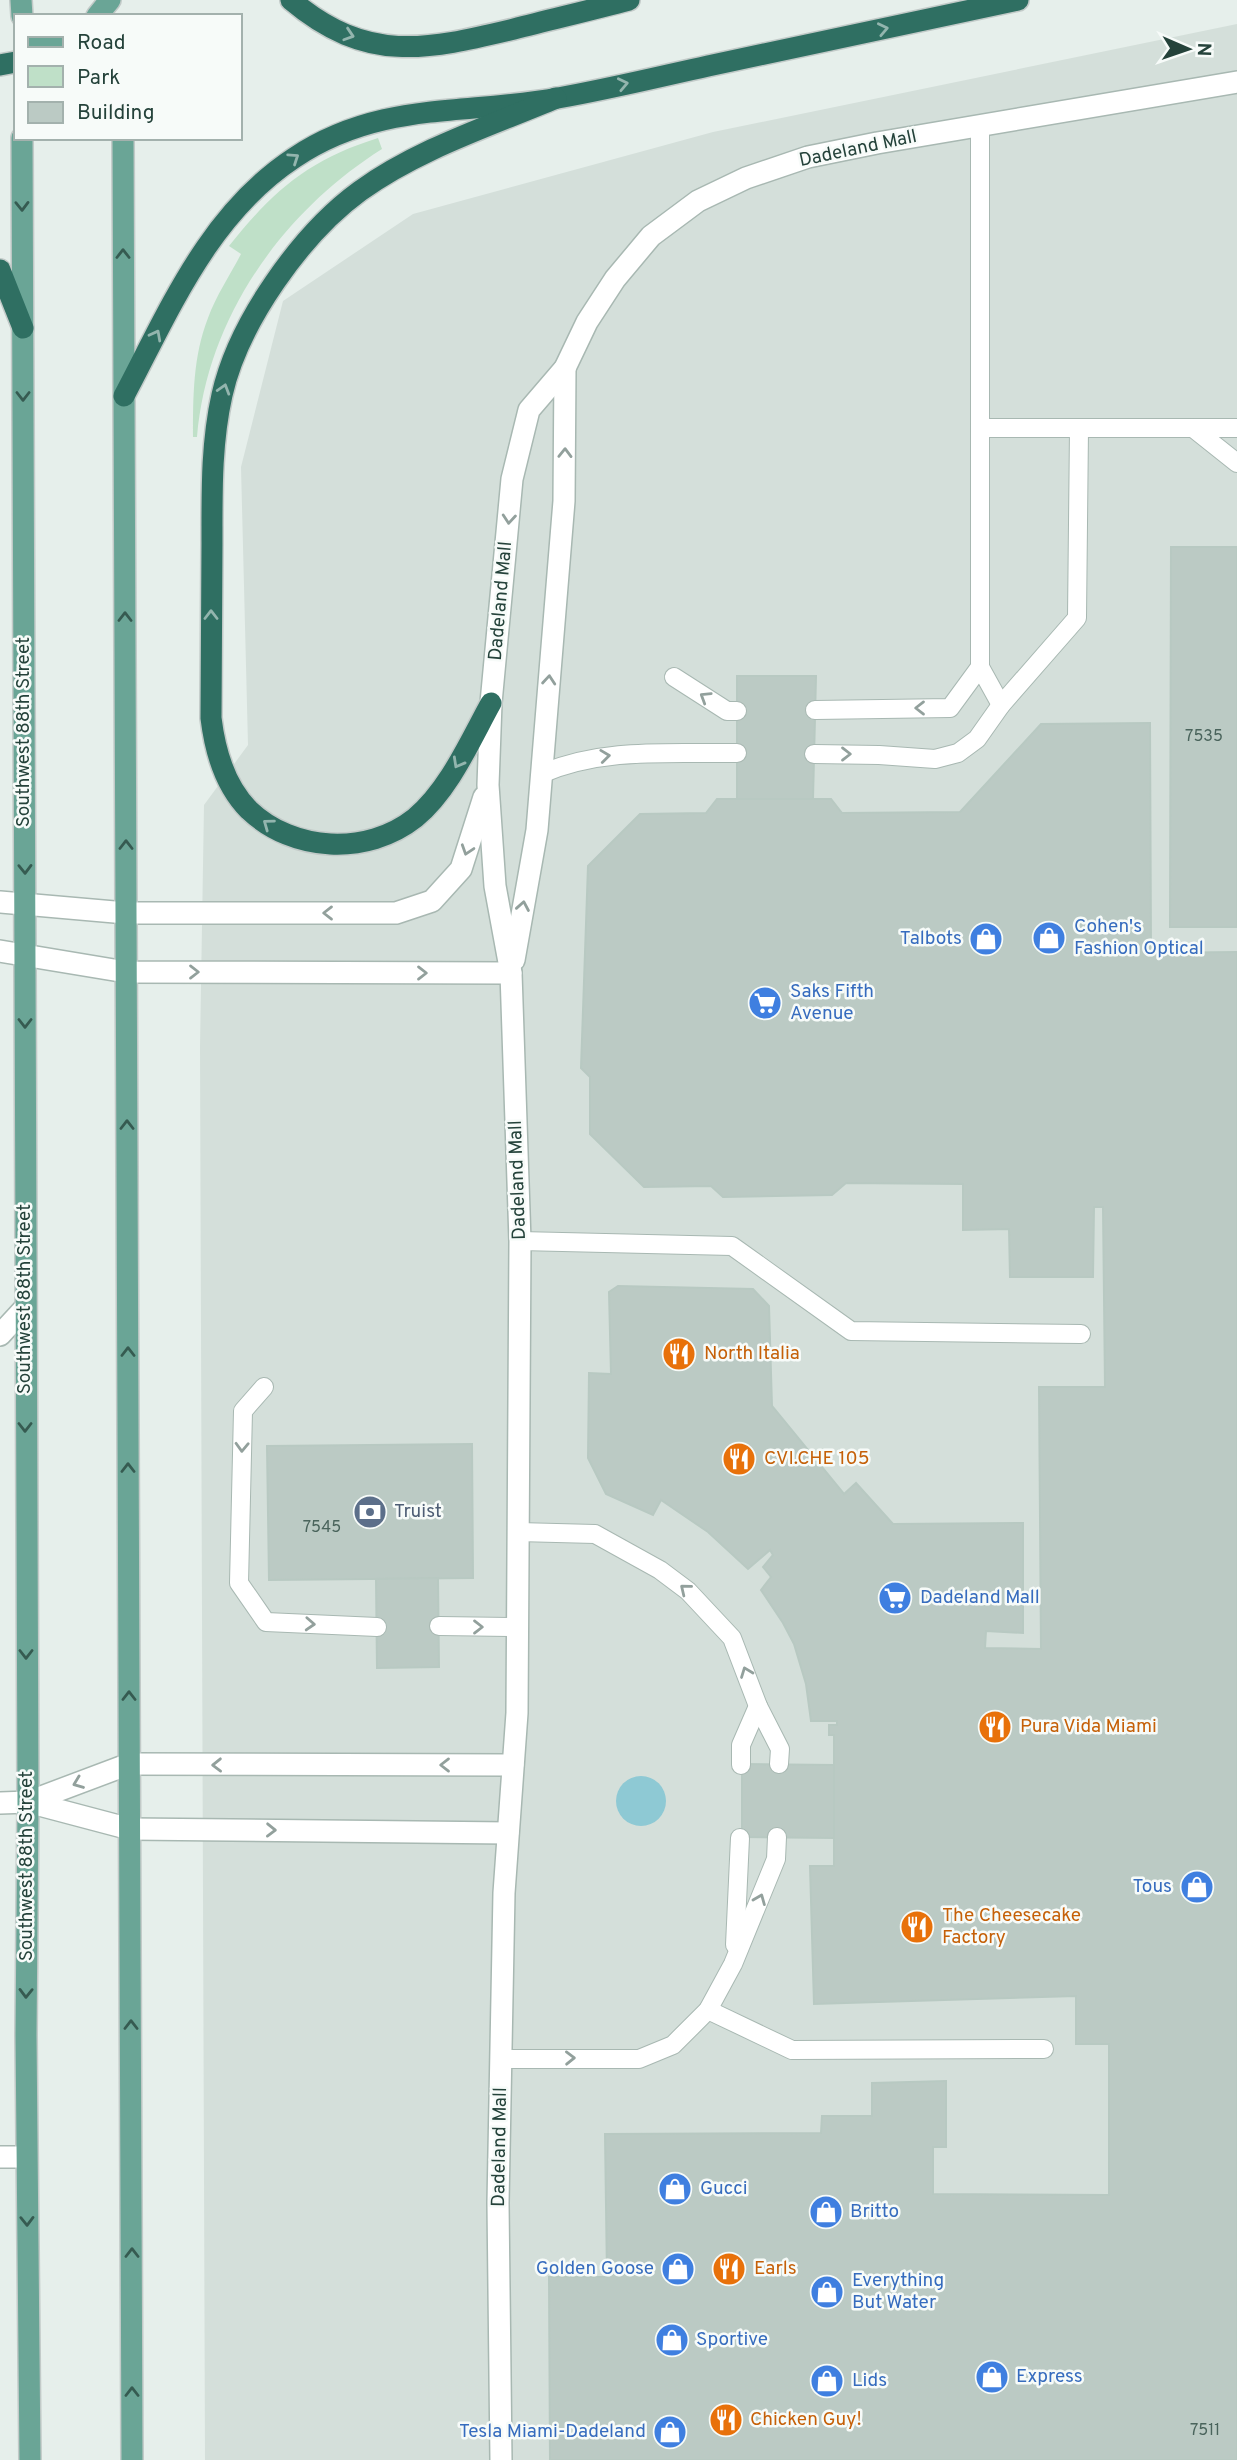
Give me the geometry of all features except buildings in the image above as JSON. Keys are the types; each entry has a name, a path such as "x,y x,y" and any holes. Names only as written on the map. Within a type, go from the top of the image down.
{"highway":[{"path":"291,0 305,12 339,32 372,42 413,48 466,41 629,0"},
{"path":"124,396 190,270 211,239 236,208 293,158 319,142 411,113 556,98 1018,0"},
{"path":"491,703 448,780 415,817 385,836 352,844 317,844 283,835 248,809 228,780 215,746 211,718 213,448 222,392 236,353 258,308 286,265 320,225 360,191 416,156 556,98"},
{"path":"0,270 23,328"}],"main road":[{"path":"99,14 110,0"},
{"name":"Southwest 88th Street","path":"22,140 24,1309 28,1802 26,2157 30,2460"},
{"path":"123,140 132,2460"}],"street":[{"name":"Dadeland Mall","path":"501,2460 499,2203 504,1893 517,1713 520,1241 512,973 495,886 488,785 491,703 512,479 529,410 565,368 587,322 615,279 651,236 698,201 746,178 808,157 1237,82"},
{"name":"Dadeland Mall","path":"512,973 537,830 564,501 565,368"},
{"path":"0,902 125,913 396,913 432,901 461,869 488,785"},
{"path":"0,951 126,972 512,973"},
{"path":"0,1335 24,1309"},
{"path":"28,1802 129,1764 513,1765"},
{"path":"0,1803 28,1802 130,1829 508,1833"},
{"path":"0,2157 26,2157"}],"lane":[{"path":"980,125 980,667 1001,705"},
{"path":"980,428 1237,428"},
{"path":"1193,428 1237,463"},
{"path":"814,754 935,759 958,753 977,740 1001,705 1077,618 1079,429"},
{"path":"815,710 950,708 980,667"},
{"path":"674,677 727,711 737,711"},
{"path":"541,774 564,764 606,754 737,753"},
{"path":"520,1241 732,1246 851,1331 1081,1334"},
{"path":"264,1387 243,1411 239,1583 267,1622 377,1627"},
{"path":"518,1532 595,1534 660,1570 688,1591 732,1638 758,1706 780,1749 779,1764"},
{"path":"439,1626 517,1627"},
{"path":"741,1765 741,1745 758,1706"},
{"path":"502,2059 639,2059 673,2045 708,2010 735,1959 776,1860 776,1837"},
{"path":"735,1959 740,1838"},
{"path":"708,2010 792,2050 1044,2049"}],"shaded area":[{"path":"1237,24 1237,2460 205,2460 200,1047 204,805 248,745 241,467 283,301 413,214 713,132"}],"green space":[{"path":"378,138 382,149 312,204 282,236 256,272 234,310 216,351 204,393 197,437 193,437 199,347 215,302 241,254 229,246 261,209 294,179 332,156"}],"water":[{"path":"641,1776 658,1784 666,1801 658,1818 641,1826 624,1818 616,1801 624,1784"}],"place":[{"name":"Cohen's Fashion Optical","path":"1049,938"},
{"name":"Talbots","path":"986,939"},
{"name":"Saks Fifth Avenue","path":"765,1003"},
{"name":"North Italia","path":"679,1354"},
{"name":"CVI.CHE 105","path":"739,1459"},
{"name":"Truist","path":"370,1512"},
{"name":"Dadeland Mall","path":"895,1598"},
{"name":"Pura Vida Miami","path":"995,1727"},
{"name":"Tous","path":"1197,1887"},
{"name":"The Cheesecake Factory","path":"917,1927"},
{"name":"Gucci","path":"675,2189"},
{"name":"Britto","path":"826,2212"},
{"name":"Golden Goose","path":"678,2269"},
{"name":"Earls","path":"729,2269"},
{"name":"Everything But Water","path":"827,2292"},
{"name":"Sportive","path":"672,2340"},
{"name":"Express","path":"992,2377"},
{"name":"Lids","path":"827,2381"},
{"name":"Chicken Guy!","path":"726,2420"},
{"name":"Tesla Miami-Dadeland","path":"670,2432"}]}
